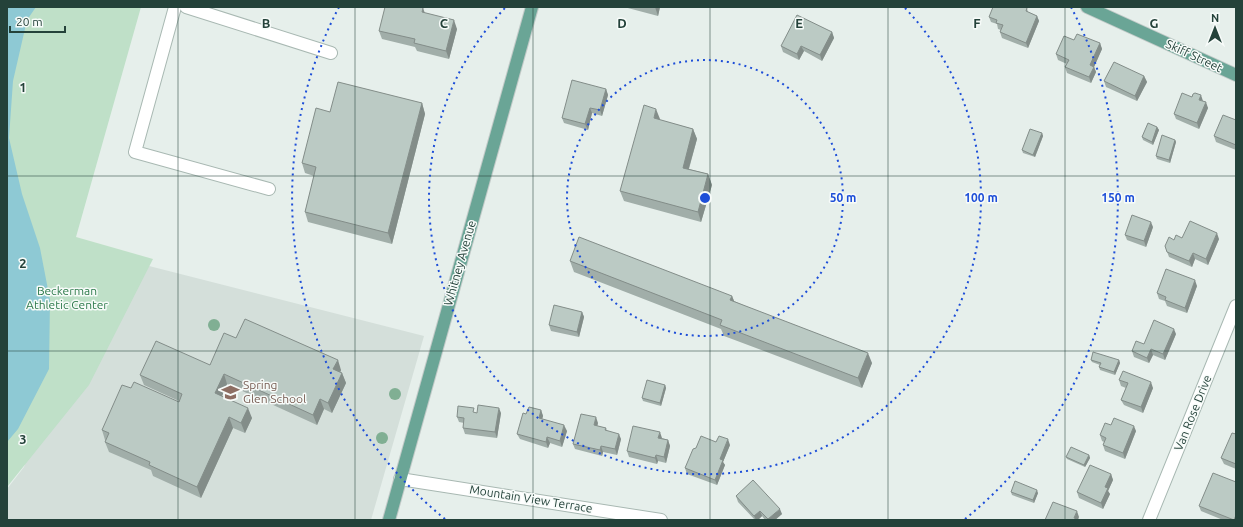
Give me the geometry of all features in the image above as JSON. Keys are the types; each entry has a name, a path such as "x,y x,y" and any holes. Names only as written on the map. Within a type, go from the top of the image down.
{"main road":[{"name":"Whitney Avenue","path":"389,520 532,7"},
{"name":"Skiff Street","path":"1093,8 1236,75"}],"street":[{"path":"175,7 135,152 269,189"},
{"path":"186,7 331,53"},
{"name":"Van Rose Drive","path":"1149,520 1236,306"},
{"name":"Mountain View Terrace","path":"400,479 661,520"}],"shaded area":[{"name":"Spring Glen School","path":"102,254 424,336 371,520 7,520 7,489 24,467"}],"green space":[{"name":"Beckerman Athletic Center","path":"7,7 141,7 76,237 153,259 89,385 7,487"}],"water":[{"path":"7,7 36,7 27,20 13,81 9,138 22,194 40,248 50,300 49,369 18,429 7,442 8,368"}],"building":[{"path":"385,7 420,7 423,8 422,12 454,20 446,51 414,43 415,39 379,31"},
{"path":"993,7 1024,7 1027,8 1026,11 1037,16 1026,43 1000,32 1003,25 996,23 997,20 989,17"},
{"path":"797,15 832,32 820,55 801,46 797,54 781,46"},
{"path":"1077,34 1100,43 1090,65 1094,67 1089,77 1065,67 1069,60 1056,54 1064,36 1074,40"},
{"path":"1114,62 1144,76 1135,96 1104,81"},
{"path":"572,80 606,89 600,110 590,108 585,124 562,118"},
{"path":"338,82 422,103 388,233 305,212 316,167 302,163 316,108 330,112"},
{"path":"1182,93 1192,97 1195,93 1201,95 1199,100 1206,102 1197,123 1174,114"},
{"path":"644,105 656,109 654,118 693,129 683,168 708,174 698,212 620,191"},
{"path":"1223,115 1236,120 1236,145 1214,136"},
{"path":"1148,123 1157,127 1152,142 1142,137"},
{"path":"1030,129 1042,133 1033,155 1022,150"},
{"path":"1162,135 1175,140 1169,160 1156,156"},
{"path":"1132,215 1151,222 1144,241 1125,235"},
{"path":"1190,221 1217,233 1206,259 1193,253 1189,261 1167,252 1165,246 1169,237 1174,240 1176,235 1182,238"},
{"path":"579,237 732,296 730,300 868,353 858,378 720,325 722,320 570,261"},
{"path":"1166,269 1195,280 1185,308 1165,300 1166,297 1157,293"},
{"path":"554,305 582,312 577,332 549,325"},
{"path":"245,319 338,360 333,369 342,373 328,403 320,399 313,415 224,374 215,393 248,408 241,423 229,417 197,487 149,465 150,462 105,442 109,433 102,430 122,385 131,388 134,382 179,402 182,394 140,375 156,341 210,365 224,333 236,338"},
{"path":"1154,320 1174,329 1163,354 1151,349 1147,358 1132,351 1136,341 1144,344"},
{"path":"1093,352 1119,360 1114,372 1099,367 1101,363 1091,360"},
{"path":"1123,371 1151,382 1141,407 1121,400 1128,383 1119,380"},
{"path":"647,380 665,385 660,403 642,398"},
{"path":"478,405 499,408 495,432 463,428 464,418 457,417 458,406 474,408 473,412 477,413"},
{"path":"529,407 541,410 539,418 564,425 560,441 547,437 546,442 517,434 523,413 526,414"},
{"path":"581,414 596,417 594,425 606,428 605,430 619,434 615,449 601,446 600,450 573,444"},
{"path":"1114,418 1134,426 1123,453 1103,445 1106,438 1100,435 1105,423 1111,425"},
{"path":"633,426 660,432 658,438 668,440 664,457 656,455 655,458 627,451"},
{"path":"1232,433 1236,434 1236,464 1221,458"},
{"path":"701,436 716,442 719,436 728,439 720,459 723,460 715,480 685,468 693,449 696,448"},
{"path":"1071,447 1089,455 1084,465 1066,457"},
{"path":"1090,465 1111,474 1105,487 1108,488 1101,503 1077,492"},
{"path":"1213,473 1236,482 1236,515 1234,520 1199,506"},
{"path":"753,480 780,509 768,519 760,511 754,516 736,496"},
{"path":"1015,481 1037,490 1033,500 1011,492"},
{"path":"1053,502 1077,511 1074,518 1080,520 1045,520"}],"place":[{"name":"Spring Glen School","path":"230,392"}]}
